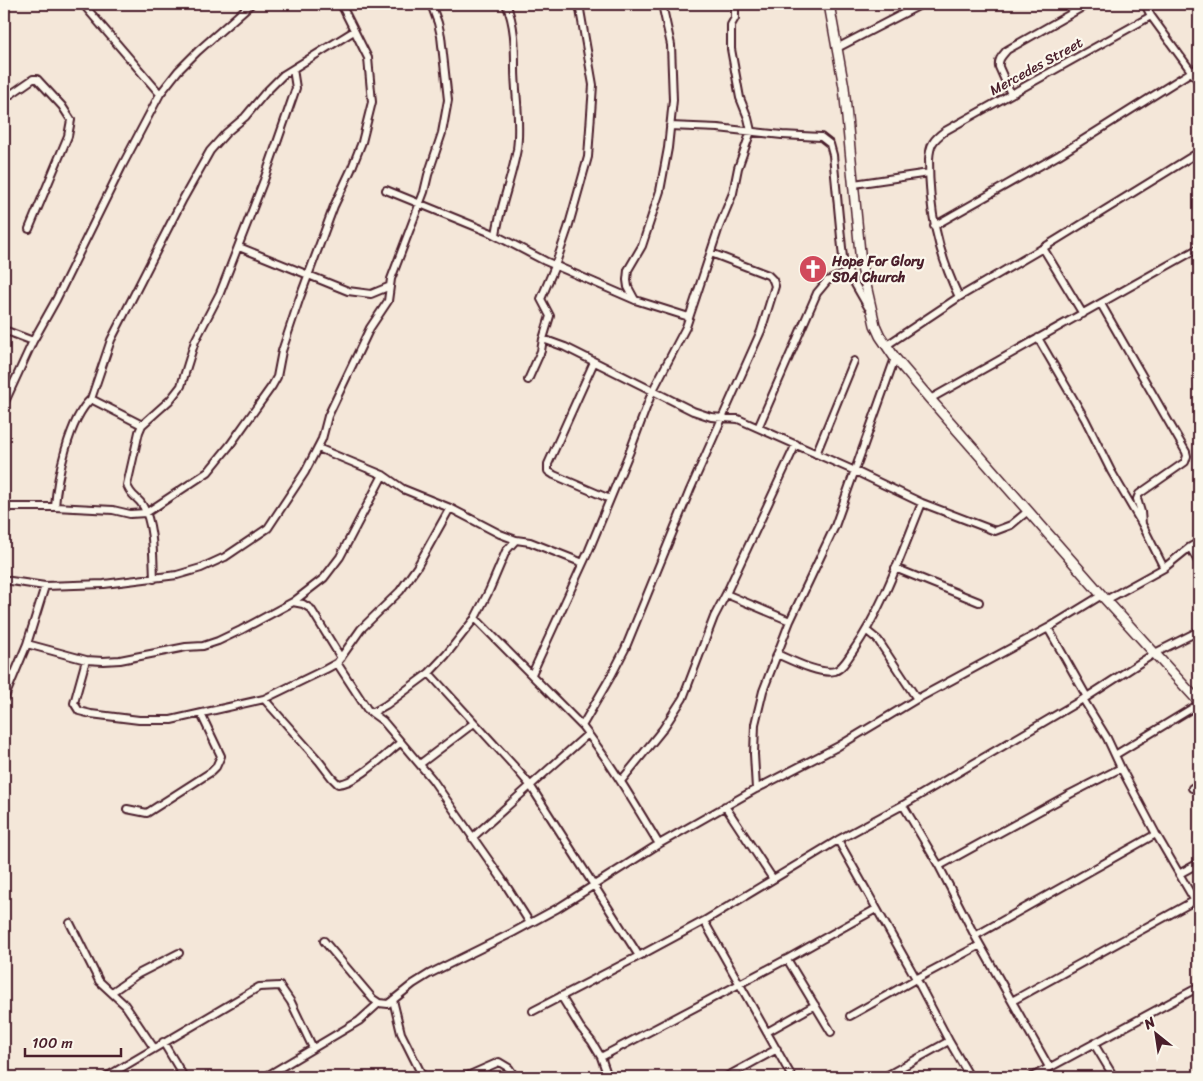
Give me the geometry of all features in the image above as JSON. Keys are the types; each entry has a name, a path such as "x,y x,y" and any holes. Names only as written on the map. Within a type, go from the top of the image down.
{"street":[{"path":"83,4 160,94"},
{"path":"4,404 33,341 61,292 122,166 160,94 178,71 198,51 251,4"},
{"path":"4,507 55,507 113,510 130,514 146,513 208,472 270,390 277,377 286,338 334,206 352,170 369,119 372,102 368,58 341,4"},
{"path":"4,580 45,586 104,584 177,575 200,568 225,557 268,528 305,472 318,448 326,420 370,328 388,301 388,287 420,203 442,133 448,100 441,36 431,4"},
{"path":"496,235 517,149 519,124 515,69 516,48 511,18 506,4"},
{"path":"528,380 541,351 550,316 541,299 568,228 588,157 593,85 579,4"},
{"path":"635,300 628,287 628,270 642,246 660,191 668,148 673,100 671,45 662,4"},
{"path":"532,674 583,563 652,392 686,326 733,193 738,168 751,131 740,98 731,49 731,25 735,18 735,4"},
{"path":"829,4 844,87 861,262 875,325 895,358 930,399 1104,598 1199,703 1115,755"},
{"path":"837,48 922,4"},
{"path":"1011,94 999,67 998,62 1001,57 1007,50 1088,4"},
{"path":"1145,4 1151,16 1199,82"},
{"name":"Mercedes Street","path":"929,173 930,149 934,139 945,131 1151,16"},
{"path":"55,507 63,464 77,417 91,399 111,340 183,199 210,151 245,117 272,84 283,75 354,31"},
{"path":"934,226 1059,155 1199,67"},
{"path":"154,579 150,530 146,513 143,505 134,498 127,485 142,425 170,400 181,386 195,341 220,293 239,248 296,88 293,69"},
{"path":"4,98 35,78 40,80 71,120 68,136 29,229"},
{"path":"670,126 822,137 830,144 833,155 843,258 848,272 872,314"},
{"path":"887,345 959,297 1199,152"},
{"path":"854,184 929,173 934,226 942,259 959,297"},
{"path":"386,190 496,235 555,266 635,300 689,316"},
{"path":"239,248 338,288 359,294 371,294 388,287"},
{"path":"1043,248 1083,314"},
{"path":"930,399 1199,248"},
{"path":"582,726 625,649 690,490 761,331 775,286 773,280 768,275 711,253"},
{"path":"758,428 817,292 827,281 848,272"},
{"path":"1101,304 1187,456 1185,462 1139,494 1137,499 1142,524"},
{"path":"4,330 33,341"},
{"path":"1038,338 1086,419 1111,471 1142,524 1164,568"},
{"path":"543,339 565,347 652,392 702,415 738,419 922,503 995,531 1011,525 1028,510"},
{"path":"756,789 755,724 763,691 790,621 835,526 895,358"},
{"path":"816,454 854,361"},
{"path":"594,362 548,464 548,471 610,499"},
{"path":"91,399 142,425"},
{"path":"621,781 663,729 683,698 714,618 796,444"},
{"path":"318,448 383,474 403,490 450,508 500,534 516,540 530,542 583,563"},
{"path":"27,644 86,660 103,662 186,647 203,646 230,636 293,602 324,578 340,558 383,474"},
{"path":"777,654 816,669 827,671 836,670 843,665 867,631 882,600 922,503"},
{"path":"86,660 74,704 79,711 91,714 171,720 264,699 339,660 361,629 400,591 412,575 450,508"},
{"path":"372,712 386,705 429,673 446,655 475,618 506,551 516,540"},
{"path":"324,941 373,999 379,1003 388,1004 413,984 446,965 491,944 558,908 659,844 756,789 837,747 917,699 1048,628 1164,568 1199,542"},
{"path":"1190,547 1199,563"},
{"path":"895,568 979,602"},
{"path":"4,699 27,644 45,586"},
{"path":"726,594 790,621"},
{"path":"293,602 303,604 311,609 367,709 383,721 432,779 502,879 530,923"},
{"path":"475,618 582,726 621,781 659,844"},
{"path":"1048,628 1156,834 1199,908"},
{"path":"867,631 878,640 917,699"},
{"path":"533,1011 704,922 838,840 902,805 1085,698 1155,653 1199,631"},
{"path":"429,673 514,765 530,785 639,956"},
{"path":"264,699 338,784 343,784 363,772 401,742"},
{"path":"127,809 147,812 216,767 221,756 201,714"},
{"path":"420,764 474,723"},
{"path":"472,838 588,734"},
{"path":"939,866 1121,768"},
{"path":"1192,788 1199,784"},
{"path":"902,805 939,866 974,936 1049,1067"},
{"path":"726,806 773,880"},
{"path":"974,936 1156,834"},
{"path":"838,840 970,1077"},
{"path":"1179,874 1199,863"},
{"path":"1012,1001 1194,901"},
{"path":"601,1058 788,959 876,909"},
{"path":"704,922 792,1077"},
{"path":"70,923 99,981 130,1012 154,1048"},
{"path":"850,1016 980,945"},
{"path":"112,992 138,974 179,953"},
{"path":"788,959 831,1032"},
{"path":"106,1077 259,987 280,986 313,1048"},
{"path":"1032,1077 1199,987"},
{"path":"561,996 601,1058 608,1077"},
{"path":"393,1000 401,1033 423,1077"},
{"path":"265,1077 358,1022 379,1003"},
{"path":"767,1032 815,1005"},
{"path":"884,1077 949,1041"},
{"path":"163,1042 184,1077"},
{"path":"1094,1044 1114,1077"},
{"path":"726,1077 776,1050"},
{"path":"465,1077 499,1062 509,1068 516,1077"},
{"path":"1195,1077 1199,1075"}],"place":[{"name":"Hope For Glory SDA Church","path":"813,269"}]}
